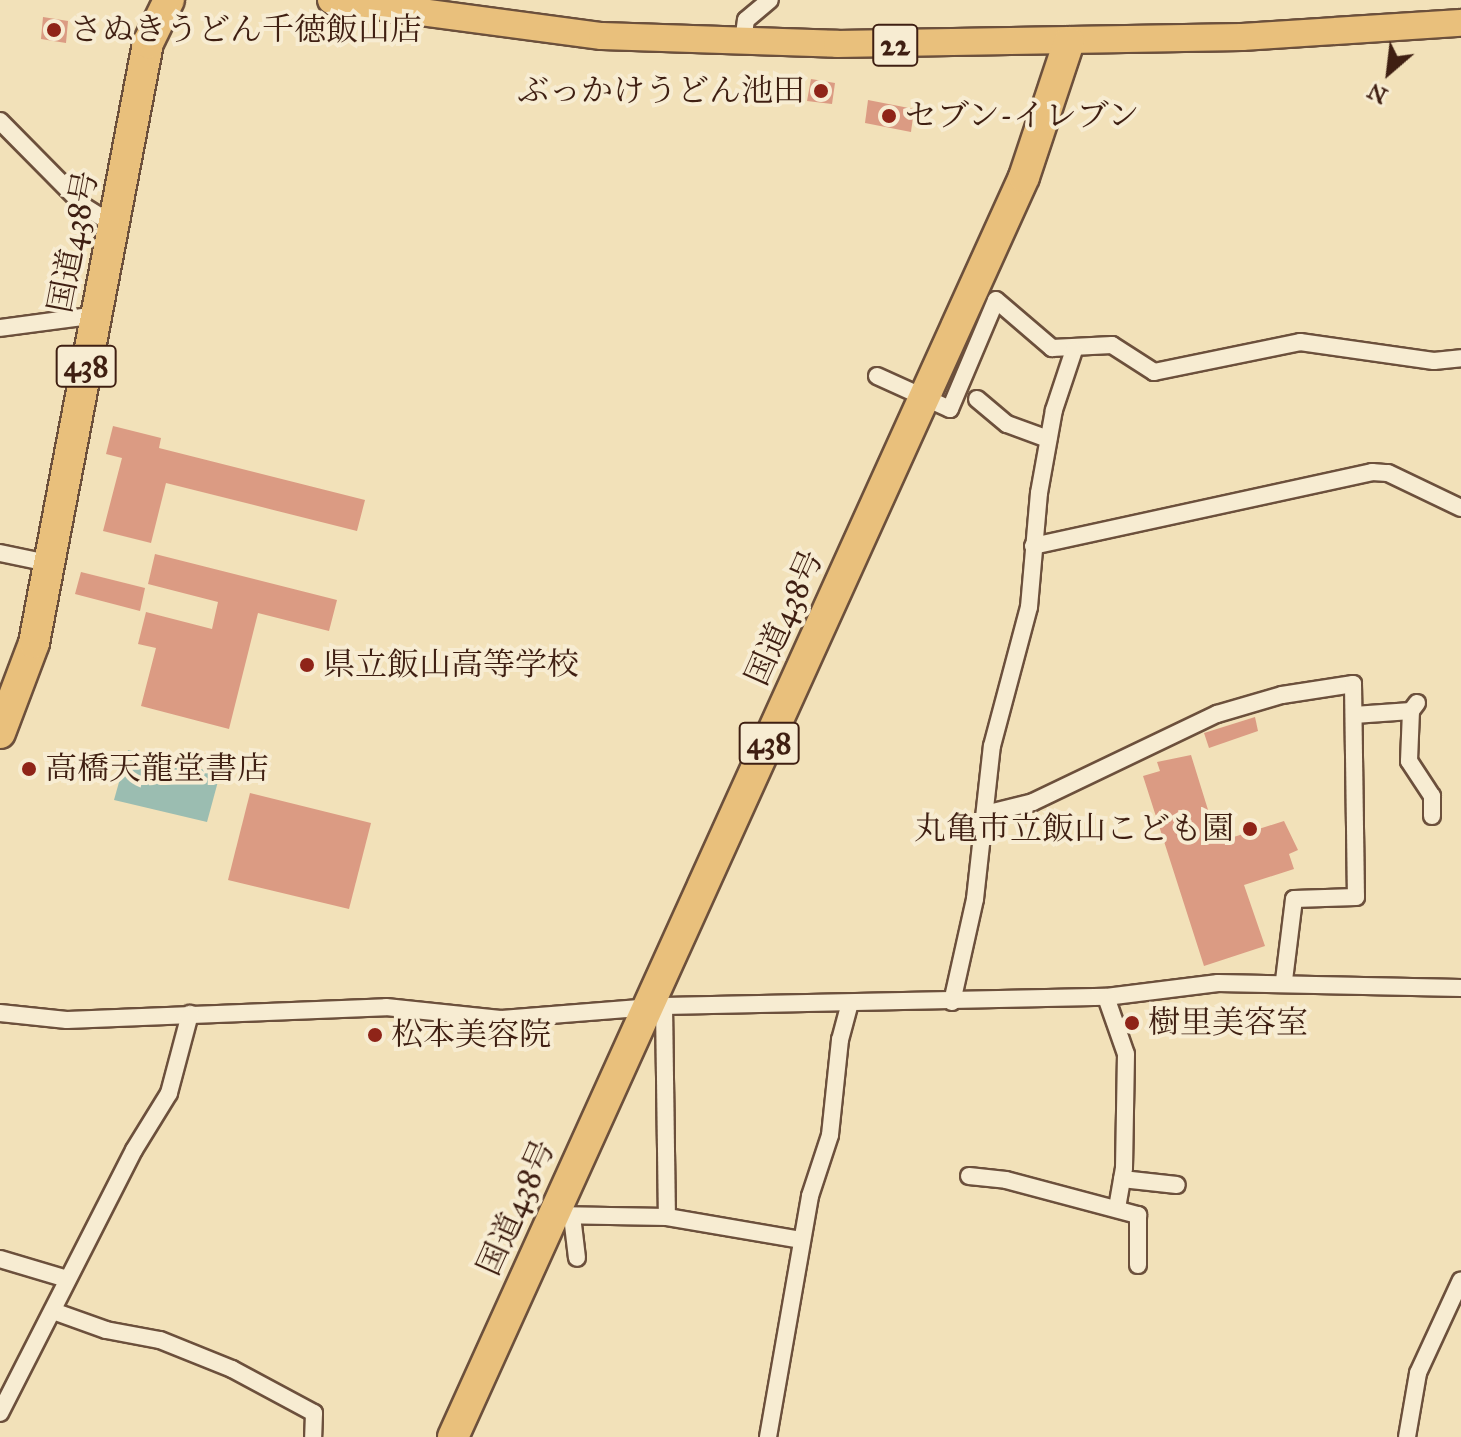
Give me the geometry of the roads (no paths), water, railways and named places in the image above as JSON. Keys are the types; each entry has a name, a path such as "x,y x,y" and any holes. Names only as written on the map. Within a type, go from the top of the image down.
{"highway":[{"name":"国道438号","path":"0,733 34,643 148,43 169,0"},
{"name":"国道438号","path":"453,1437 563,1215 646,1007 916,395 1024,177 1060,43"},
{"name":"国道438号","path":"433,1437 646,1007"}],"main road":[{"name":"22","path":"331,0 602,36 743,41 1060,43 1461,23"}],"street":[{"path":"743,41 746,20 770,0"},
{"path":"0,121 85,207 115,226"},
{"path":"877,376 950,409 996,300 1052,348 1074,350 1112,345 1154,372 1300,342 1434,361 1461,358"},
{"path":"0,328 97,315"},
{"path":"952,1002 975,899 992,746 1029,607 1033,546 1048,439 1074,350"},
{"path":"977,399 1007,424 1048,439"},
{"path":"1033,546 1372,472 1388,473 1461,508"},
{"path":"0,553 48,563"},
{"path":"985,814 1033,802 1217,714 1282,695 1353,684 1356,897 1294,899 1284,981"},
{"path":"1354,715 1414,707 1409,761 1432,796 1432,816"},
{"path":"0,1013 67,1020 386,1007 500,1019 646,1007 849,1006 1106,997 1218,983 1284,981 1461,988"},
{"path":"1106,997 1126,1054 1122,1179 1117,1208"},
{"path":"768,1437 794,1311 802,1240 830,1135 840,1040 849,1006"},
{"path":"646,1007 667,1217"},
{"path":"0,1413 67,1279 169,1093 190,1014"},
{"path":"969,1176 1138,1215 1138,1265"},
{"path":"1122,1179 1177,1185"},
{"path":"577,1258 563,1215 667,1217 802,1240"},
{"path":"0,1259 67,1279"},
{"path":"1407,1437 1418,1373 1461,1280"},
{"path":"53,1311 106,1330 160,1340 232,1369 314,1413 313,1437"}],"water":[{"path":"128,750 220,774 207,822 114,800"}],"place":[{"name":"さぬきうどん千徳飯山店","path":"54,30"},
{"name":"ぶっかけうどん池田","path":"821,91"},
{"name":"セブン-イレブン","path":"889,116"},
{"name":"県立飯山高等学校","path":"307,665"},
{"name":"高橋天龍堂書店","path":"29,769"},
{"name":"丸亀市立飯山こども園","path":"1250,829"},
{"name":"樹里美容室","path":"1132,1023"},
{"name":"松本美容院","path":"375,1035"}]}
